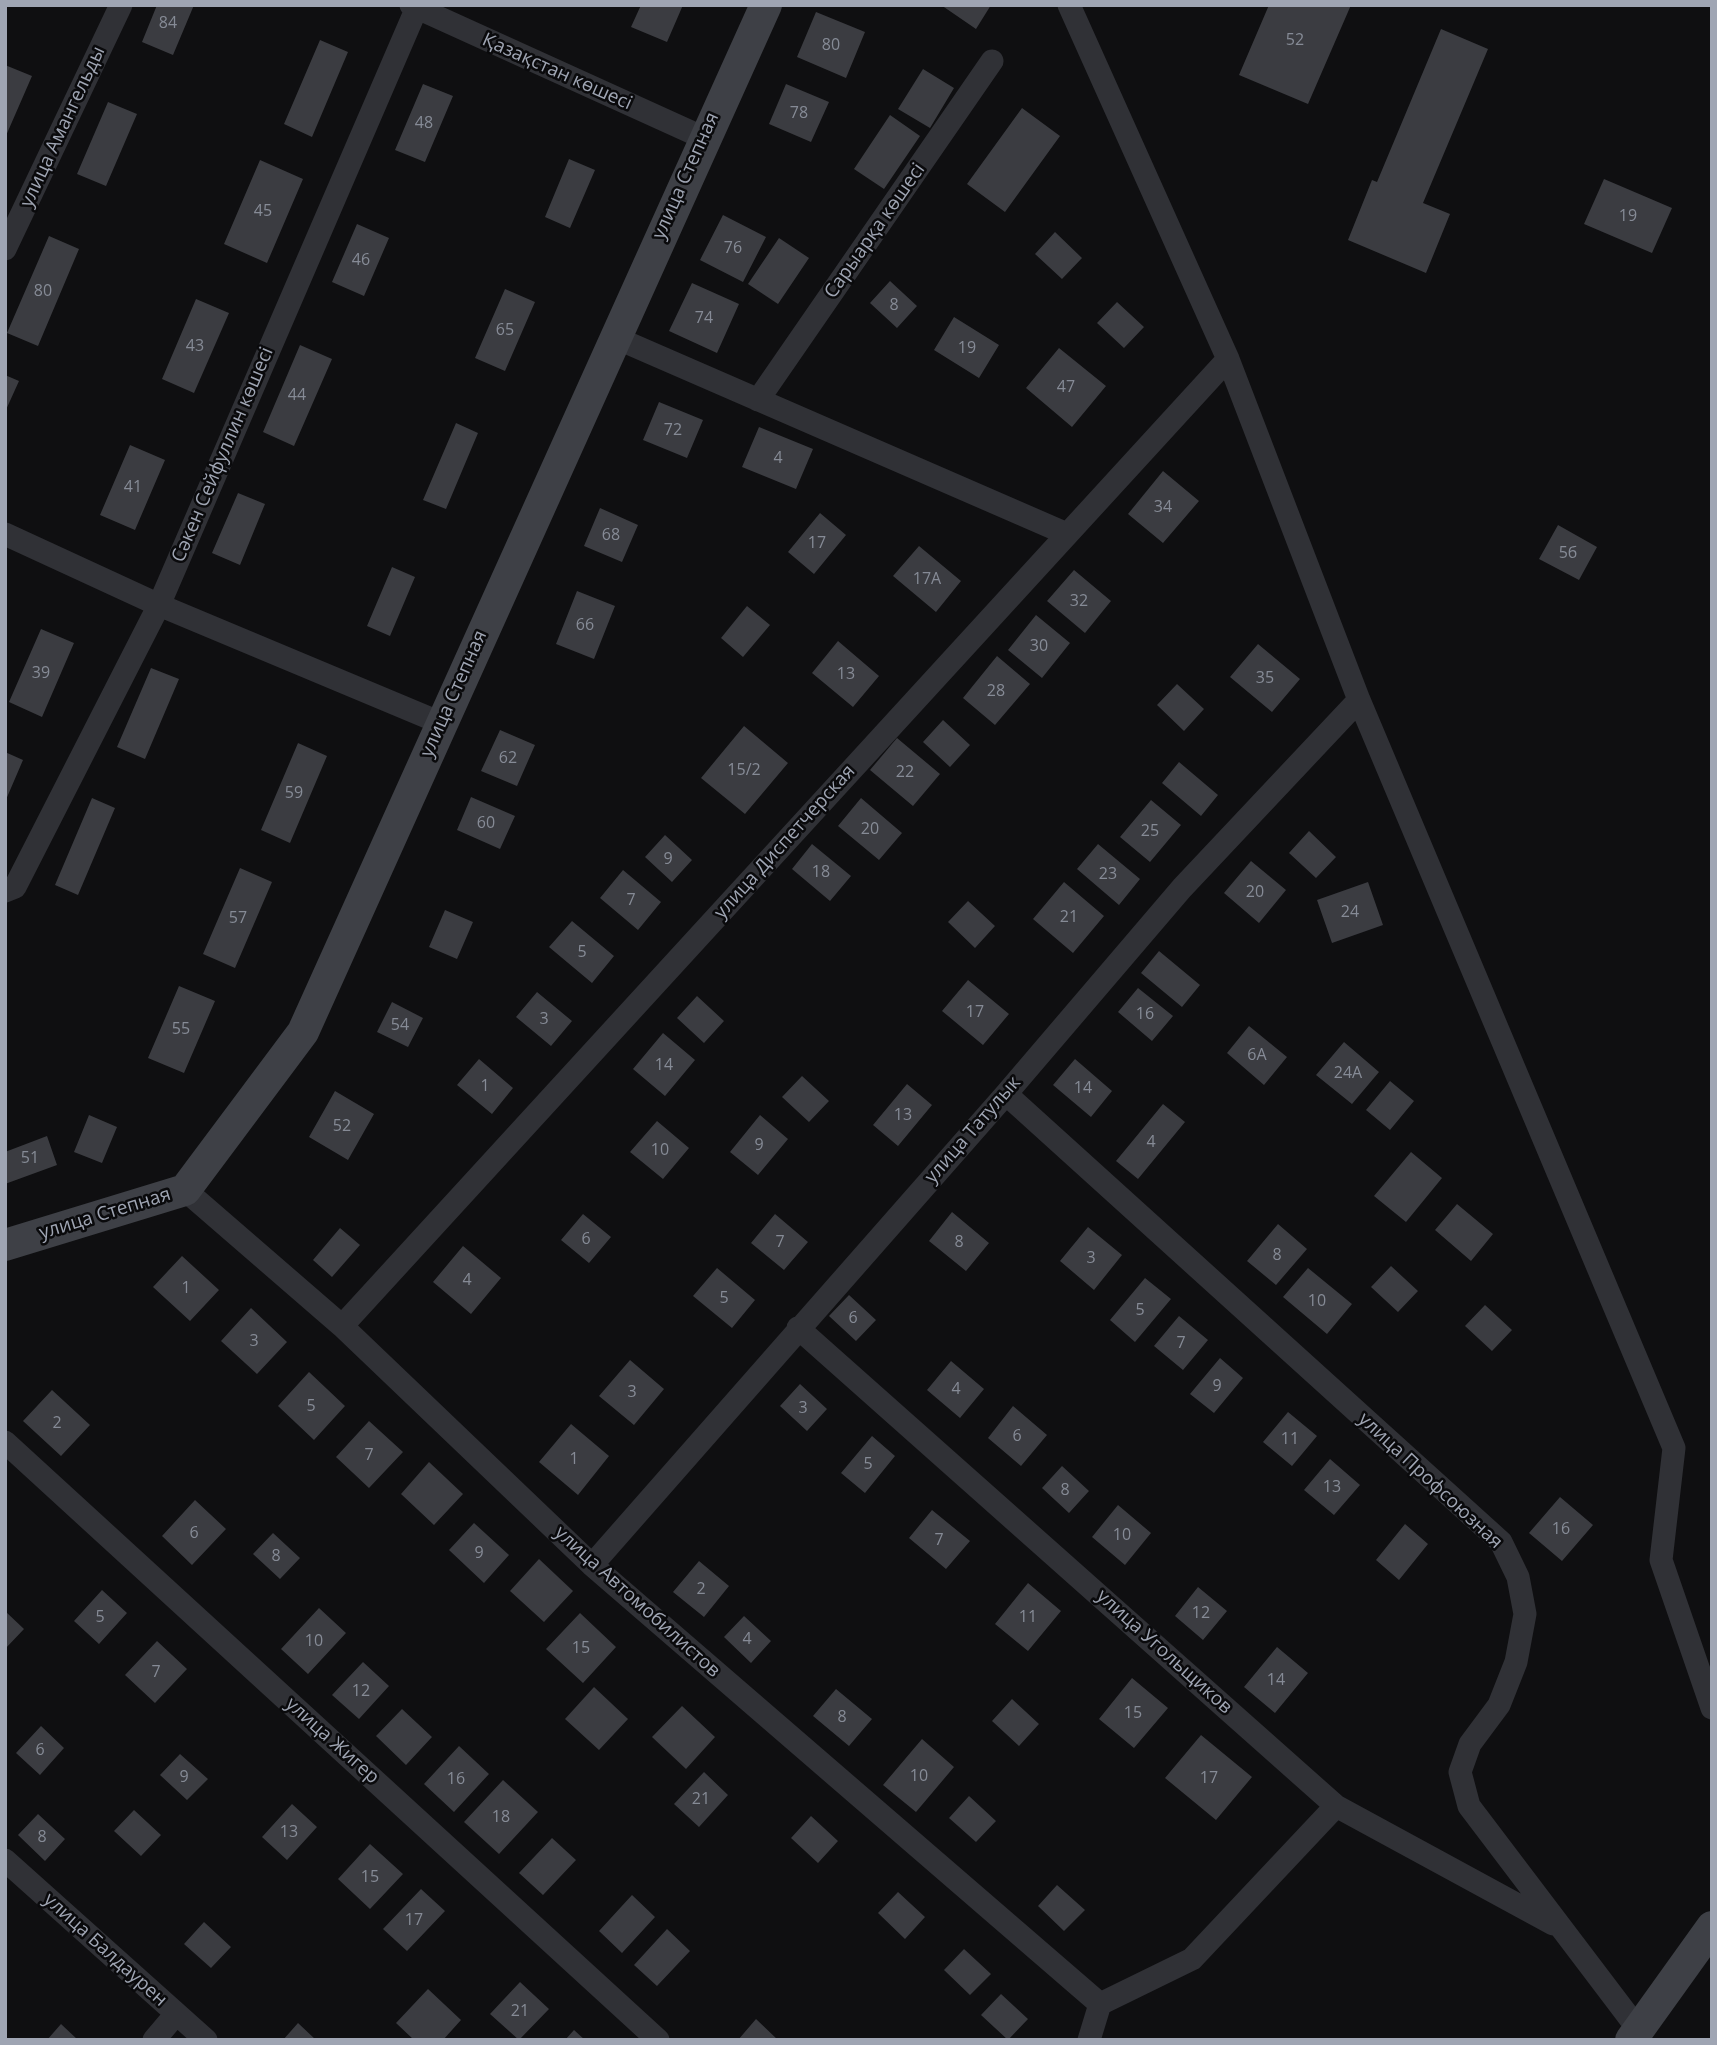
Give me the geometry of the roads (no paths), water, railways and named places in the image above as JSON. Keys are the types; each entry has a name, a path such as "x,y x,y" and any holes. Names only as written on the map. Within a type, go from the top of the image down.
{"street":[{"name":"улица Амангельды","path":"5,249 121,5"},
{"name":"улица Степная","path":"5,1245 185,1190 303,1032 614,337 766,5"},
{"path":"1069,5 1228,359 1359,700 1674,1448 1661,1560 1712,1708"},
{"name":"Қазақстан көшесі","path":"415,6 704,138"},
{"name":"Сәкен Сейфуллин көшесі","path":"5,891 15,887 159,605 415,6"},
{"name":"Сарыарқа көшесі","path":"758,400 992,61"},
{"path":"614,337 1067,534"},
{"name":"улица Диспетчерская","path":"342,1326 1228,359"},
{"path":"5,534 159,605 441,723"},
{"name":"улица Татулык","path":"592,1565 1006,1094 1182,888 1359,700"},
{"name":"улица Профсоюзная","path":"1006,1094 1501,1542 1518,1577 1525,1614 1516,1662 1499,1705 1470,1744 1460,1772 1469,1806 1562,1929 1634,2034"},
{"name":"улица Автомобилистов","path":"185,1190 342,1326 592,1565 1100,2004"},
{"name":"улица Угольщиков","path":"798,1328 1336,1806 1562,1929"},
{"name":"улица Жигер","path":"5,1442 658,2040"},
{"path":"1089,2040 1100,2004 1192,1959 1336,1806"},
{"name":"улица Балдаурен","path":"5,1860 206,2040"},
{"path":"1634,2034 1712,1927"},
{"path":"155,2040 176,2014"}]}
